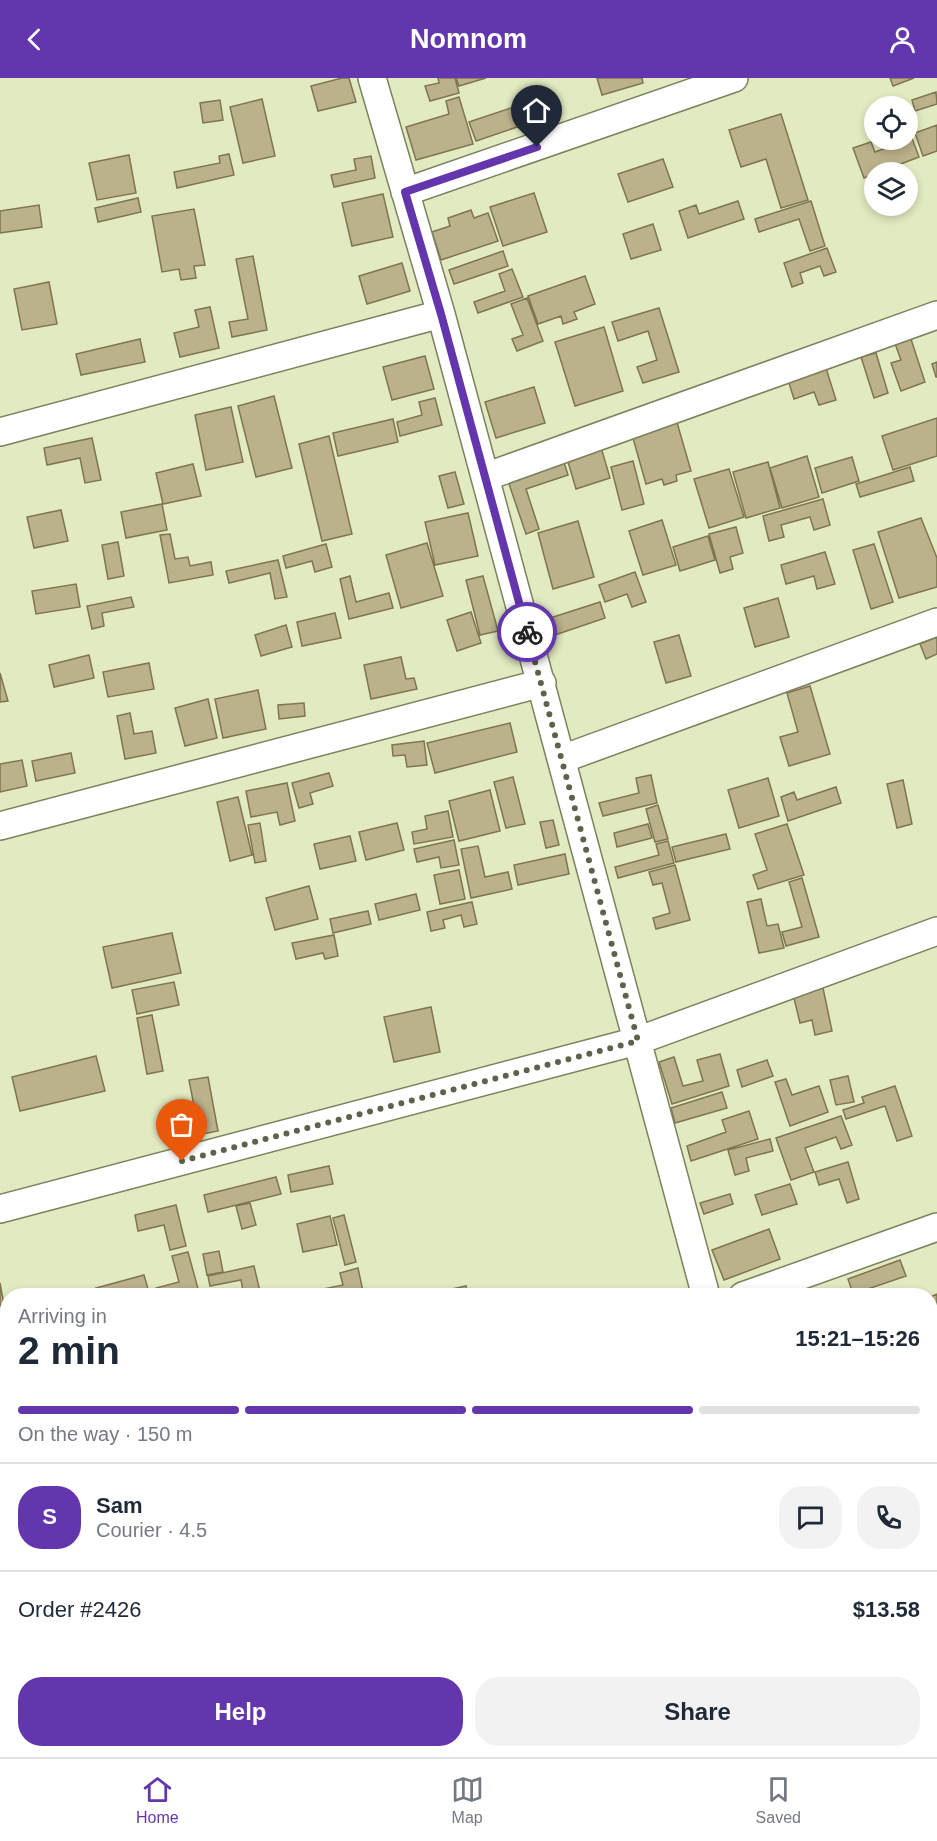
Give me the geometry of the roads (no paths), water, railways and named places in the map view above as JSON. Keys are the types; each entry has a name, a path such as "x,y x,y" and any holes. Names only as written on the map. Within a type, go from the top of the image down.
{"street":[{"path":"372,78 441,314 704,1288"},
{"path":"405,192 734,78"},
{"path":"0,432 441,314"},
{"path":"485,477 937,315"},
{"path":"562,759 937,622"},
{"path":"0,826 542,683"},
{"path":"0,1209 638,1041 937,932"},
{"path":"765,1288 937,1227"}]}
